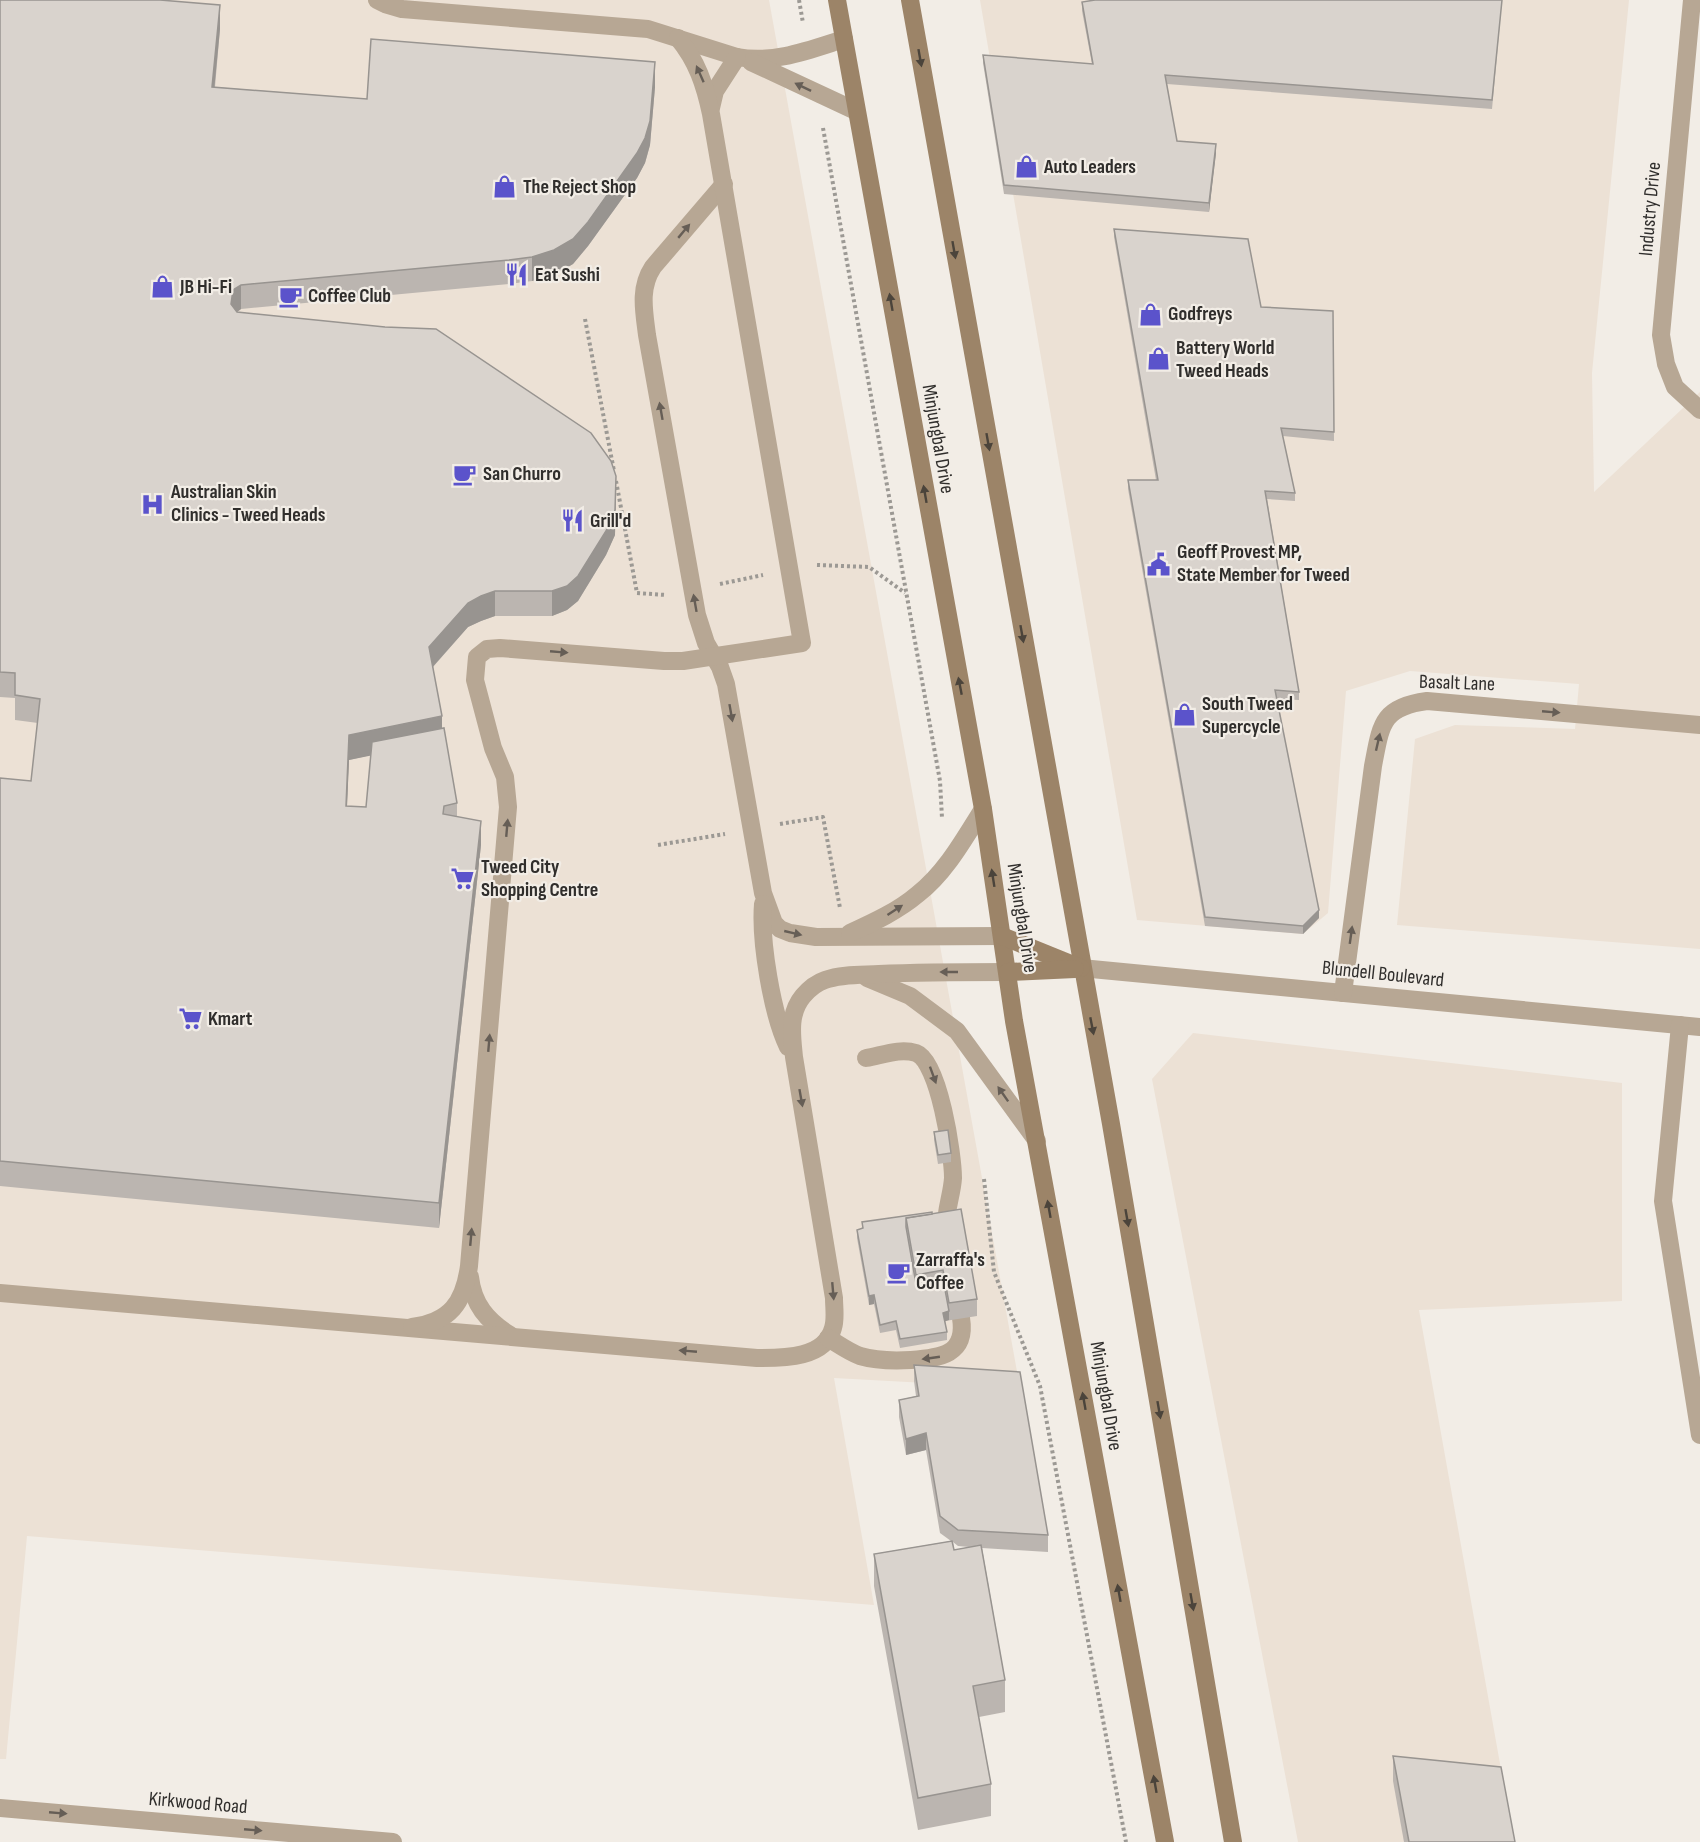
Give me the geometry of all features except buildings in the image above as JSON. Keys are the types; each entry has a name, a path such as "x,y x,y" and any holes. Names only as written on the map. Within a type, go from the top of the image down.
{"main road":[{"name":"Minjungbal Drive","path":"837,0 983,810 1014,1021 1165,1842"},
{"path":"910,0 1081,968 1111,1124 1233,1842"},
{"path":"1002,936 1081,968"},
{"path":"1008,972 1081,968"}],"street":[{"path":"377,0 402,9 648,29 741,58 856,111"},
{"name":"Industry Drive","path":"1692,0 1661,335 1666,364 1675,387 1700,410"},
{"path":"412,1327 428,1325 453,1310 465,1290 469,1266 508,807 505,777 493,748 475,680 477,657 487,649 500,648 664,661 715,658 802,643 711,114 703,80 691,55 678,38"},
{"path":"741,58 759,60 775,58 844,39"},
{"path":"711,114 714,95 741,58"},
{"path":"724,184 653,267 647,278 643,299 647,335 697,615 706,643 723,673 726,684 763,893 771,919 777,927 784,931 816,937 1002,936"},
{"name":"Basalt Lane","path":"1343,993 1375,756 1381,729 1397,708 1427,701 1700,725"},
{"path":"843,937 888,915 924,889 954,853 983,810"},
{"path":"763,893 761,923 778,1021 794,1057"},
{"name":"Blundell Boulevard","path":"1081,968 1700,1027"},
{"path":"0,1293 781,1359 805,1353 828,1338 833,1328 833,1281 794,1057 794,1011 803,996 817,984 826,980 858,975 914,972 1008,972"},
{"path":"858,975 910,996 957,1031 1037,1141"},
{"path":"1680,1025 1663,1201 1700,1435"},
{"path":"866,1058 907,1051 922,1056 931,1068 942,1108 952,1170 946,1228"},
{"path":"469,1266 472,1292 479,1308 492,1322 512,1335"},
{"path":"828,1338 855,1353 879,1360 932,1358 948,1353 957,1346 962,1332 961,1318"},
{"name":"Kirkwood Road","path":"0,1808 393,1842"}],"path":[{"path":"658,845 824,817 840,909 848,908"}],"shaded area":[{"name":"Tweed City Shopping Centre","path":"0,0 769,0 1020,1388 834,1378 874,1605 27,1536 6,1759 0,1759"},
{"path":"980,0 1629,0 1592,373 1594,492 1700,392 1700,949 1397,925 1415,739 1455,725 1575,729 1579,684 1410,671 1346,691 1328,913 1303,934 1137,920"},
{"path":"1193,1033 1622,1083 1622,1301 1419,1310 1514,1842 1298,1842 1152,1079"}],"place":[{"name":"Auto Leaders","path":"1026,167"},
{"name":"The Reject Shop","path":"505,187"},
{"name":"Eat Sushi","path":"517,275"},
{"name":"JB Hi-Fi","path":"162,287"},
{"name":"Coffee Club","path":"290,296"},
{"name":"Godfreys","path":"1150,314"},
{"name":"Battery World Tweed Heads","path":"1158,359"},
{"name":"San Churro","path":"465,474"},
{"name":"Australian Skin Clinics - Tweed Heads","path":"153,504"},
{"name":"Grill'd","path":"572,521"},
{"name":"Geoff Provest MP, State Member for Tweed","path":"1159,564"},
{"name":"South Tweed Supercycle","path":"1184,715"},
{"name":"Tweed City Shopping Centre","path":"463,878"},
{"name":"Kmart","path":"190,1019"},
{"name":"Zarraffa's Coffee","path":"898,1272"}]}
